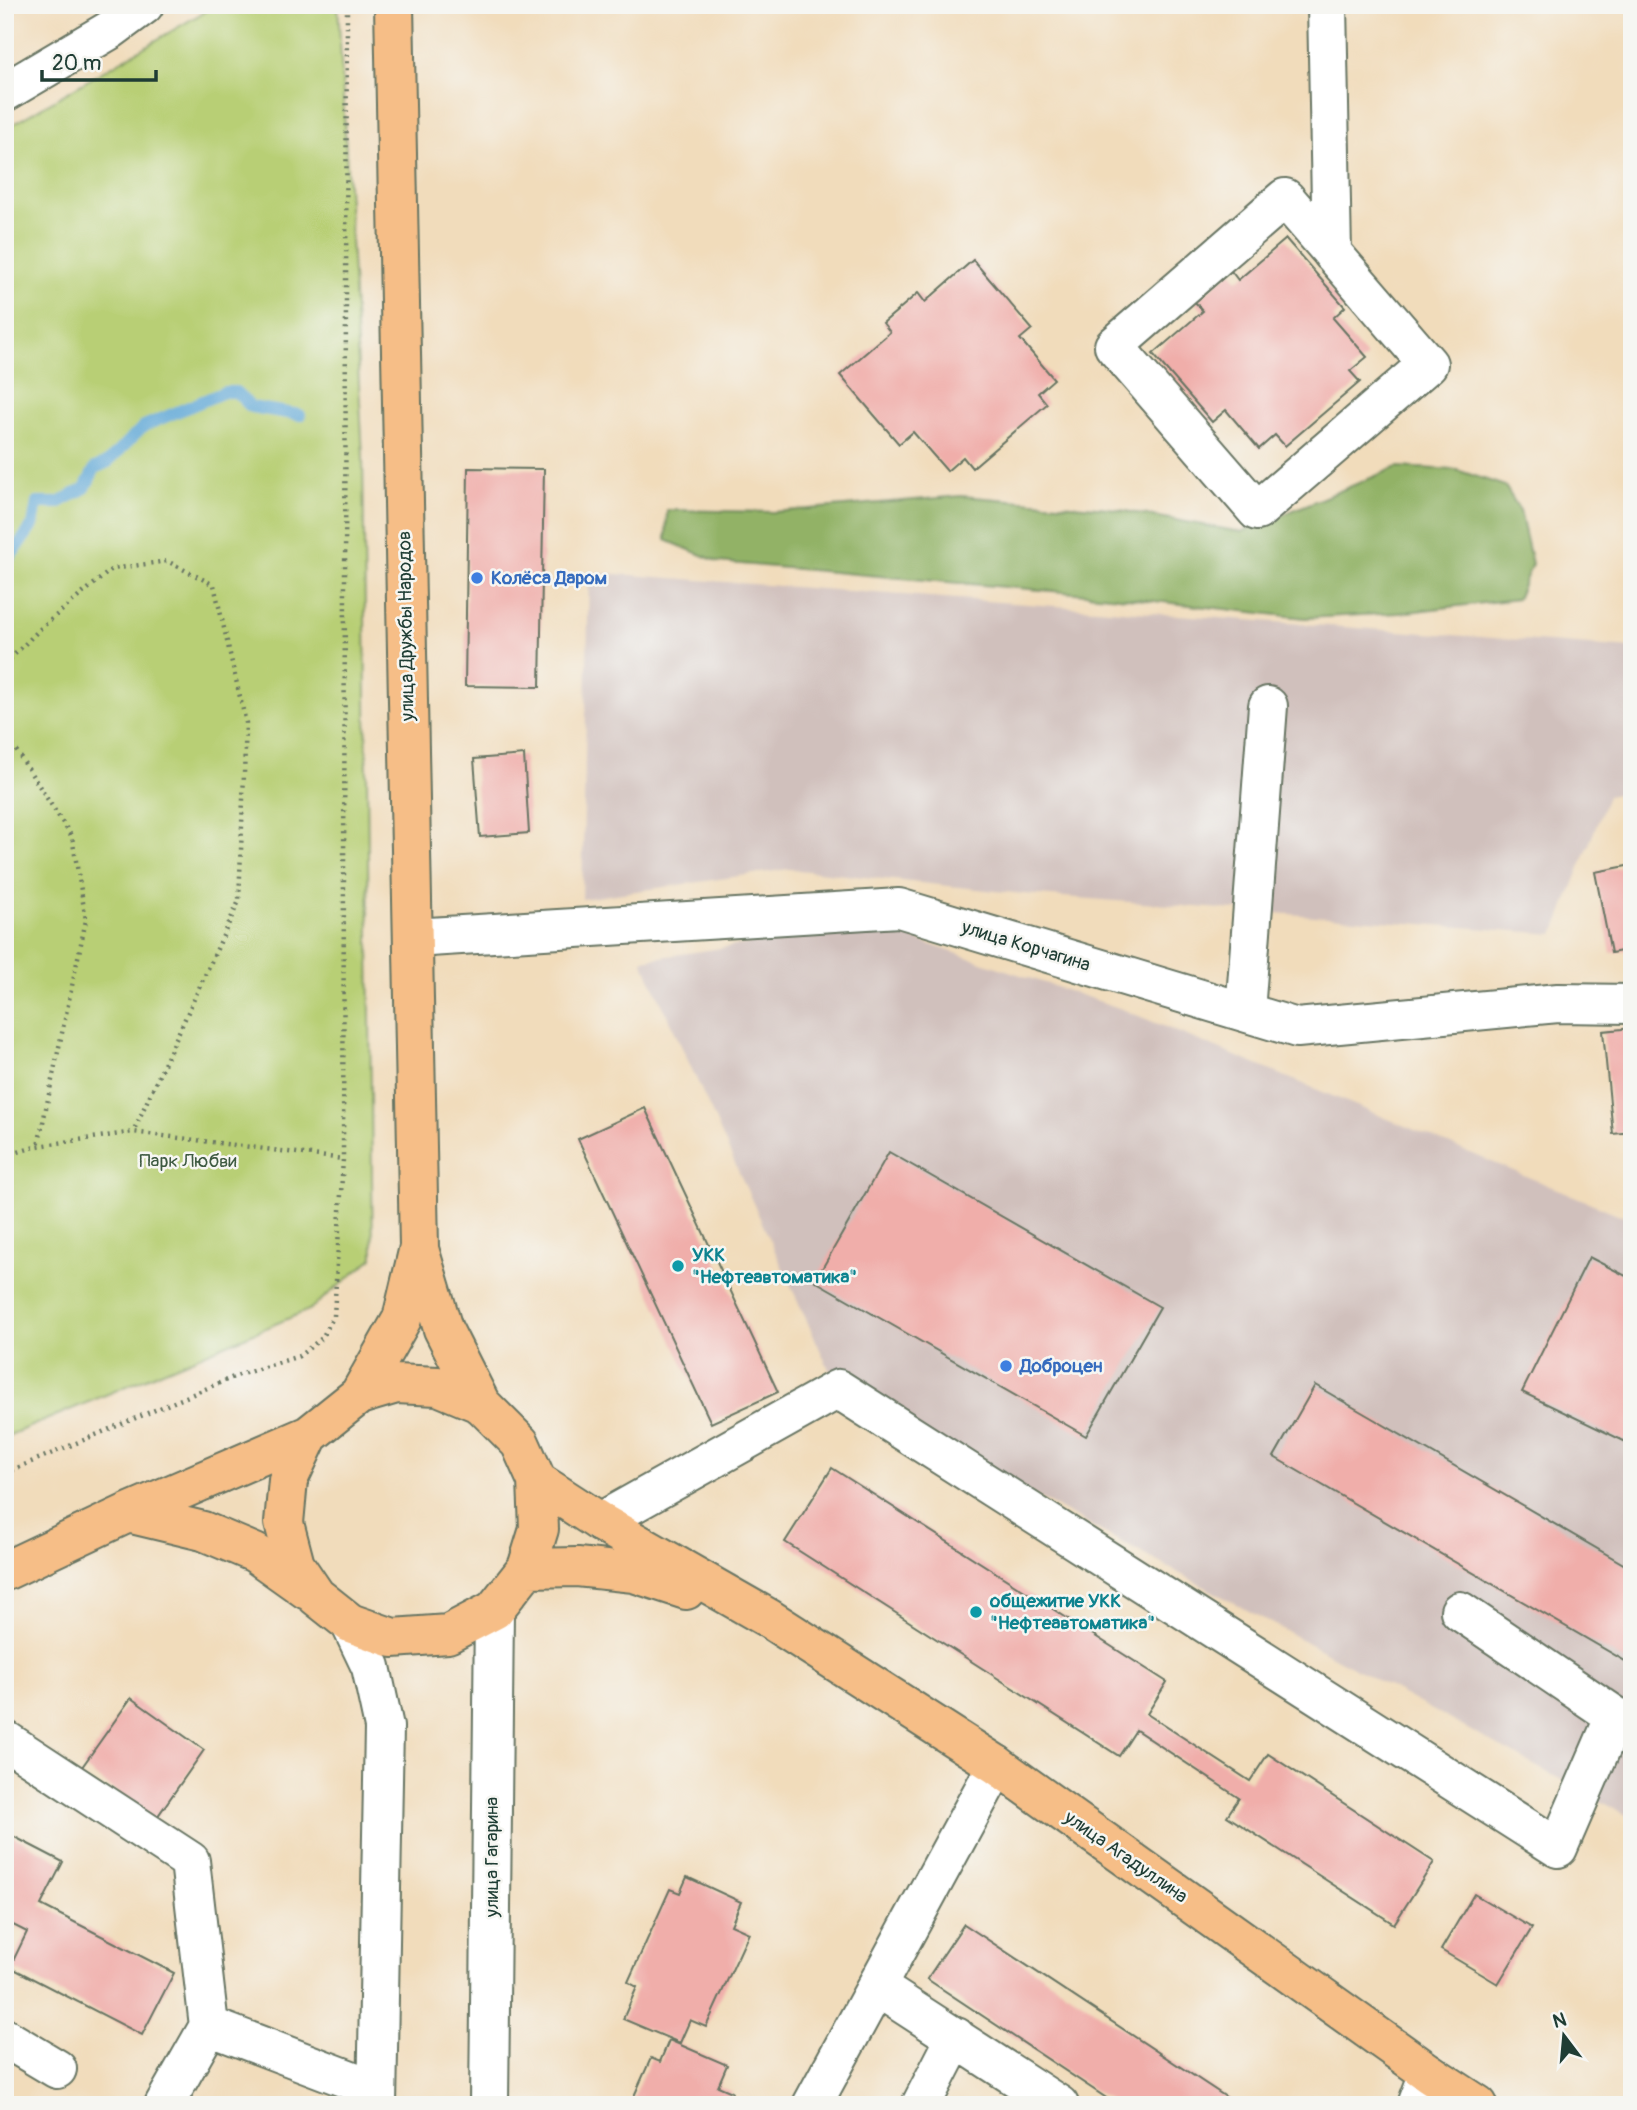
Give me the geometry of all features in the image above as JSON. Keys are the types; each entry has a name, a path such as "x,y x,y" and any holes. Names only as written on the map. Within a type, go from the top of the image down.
{"main road":[{"name":"улица Дружбы Народов","path":"394,5 419,1247"},
{"path":"5,1571 128,1513 309,1435 359,1395 402,1320 419,1247"},
{"path":"128,1513 203,1531 255,1552 349,1623 393,1638 449,1634 494,1610 527,1568 539,1529 537,1481 520,1443 481,1404 443,1329 419,1247"},
{"path":"359,1395 396,1384 438,1386 481,1404"},
{"path":"309,1435 288,1480 284,1523 295,1565 316,1596"},
{"path":"537,1481 600,1522 768,1618"},
{"path":"527,1568 577,1567 634,1573 768,1618"},
{"name":"улица Агадуллина","path":"768,1618 997,1765 1423,2089 1478,2105"}],"street":[{"path":"5,92 110,30 144,5"},
{"path":"1327,5 1332,253 1428,364 1257,511 1114,345 1285,198 1332,253"},
{"path":"1245,1012 1268,706"},
{"name":"улица Корчагина","path":"413,938 899,908 1297,1028 1558,1003 1632,1004"},
{"path":"600,1522 838,1389 1558,1848 1615,1716 1460,1611"},
{"name":"улица Гагарина","path":"489,2105 494,1610"},
{"path":"209,2025 377,2097 384,1727 371,1667 349,1623"},
{"path":"5,1740 190,1861 209,2025 164,2105"},
{"path":"812,2105 997,1765"},
{"path":"877,1987 1059,2105"},
{"path":"921,2105 956,2037"},
{"path":"5,2038 57,2069"}],"path":[{"path":"5,1473 236,1376 299,1356 322,1338 334,1316 343,1158 347,5"},
{"path":"5,664 41,628 112,569 167,561 214,585 246,723 239,901 133,1132"},
{"path":"5,733 72,836 86,920 38,1146"},
{"path":"5,1156 38,1146 133,1132 343,1158"}],"shaded area":[{"path":"589,572 1632,648 1632,791 1608,796 1554,934 1024,894 789,869 582,899"},
{"path":"872,925 1122,1009 1632,1220 1632,1818 838,1389 642,960"}],"green space":[{"name":"Парк Любви","path":"216,5 338,5 363,456 373,1258 309,1310 5,1437 5,129"},
{"path":"1397,467 1457,470 1505,486 1520,511 1532,564 1517,599 1399,613 1305,618 1110,596 718,562 666,540 667,510 774,512 961,496 1109,508 1241,532"}],"building":[{"path":"1286,239 1345,307 1333,318 1367,357 1350,371 1360,382 1285,446 1275,435 1259,449 1226,410 1212,422 1153,354 1203,311 1195,302 1231,271 1238,280"},
{"path":"973,260 1032,329 1020,339 1054,379 1038,393 1047,404 972,468 963,457 947,471 913,432 899,444 840,375 890,332 883,323 918,293 925,302"},
{"path":"468,468 544,469 540,687 465,686"},
{"path":"524,755 529,833 480,837 474,759"},
{"path":"1632,865 1632,949 1611,953 1595,872"},
{"path":"1632,1028 1632,1132 1613,1134 1603,1031"},
{"name":"УКК \"Нефтеавтоматика\"","path":"645,1108 778,1392 711,1423 578,1139"},
{"path":"889,1152 1160,1307 1086,1436 815,1281"},
{"path":"1589,1257 1632,1279 1632,1445 1522,1392"},
{"path":"1315,1385 1632,1569 1632,1665 1274,1457"},
{"name":"общежитие УКК \"Нефтеавтоматика\"","path":"832,1468 1167,1682 1147,1714 1250,1781 1268,1754 1434,1862 1394,1924 1227,1816 1239,1798 1136,1730 1119,1756 785,1542"},
{"path":"131,1698 204,1750 155,1820 82,1767"},
{"path":"5,1832 63,1862 41,1905 174,1973 142,2035 10,1967 27,1932 5,1921"},
{"path":"687,1877 741,1902 731,1925 749,1933 706,2027 690,2020 680,2043 623,2019 637,1987 628,1982 670,1889 680,1893"},
{"path":"1474,1894 1532,1928 1498,1984 1441,1950"},
{"path":"964,1924 1238,2105 1117,2105 927,1979"},
{"path":"669,2040 727,2065 718,2086 732,2092 726,2105 630,2105 651,2058 660,2062"}],"waterway":[{"path":"5,564 33,525 37,503 58,503 85,488 95,468 108,462 144,426 224,392 236,392 251,407 300,415"}],"place":[{"name":"Колёса Даром","path":"477,578"},
{"name":"УКК \"Нефтеавтоматика\"","path":"678,1266"},
{"name":"Доброцен","path":"1006,1366"},
{"name":"общежитие УКК \"Нефтеавтоматика\"","path":"976,1612"}]}
